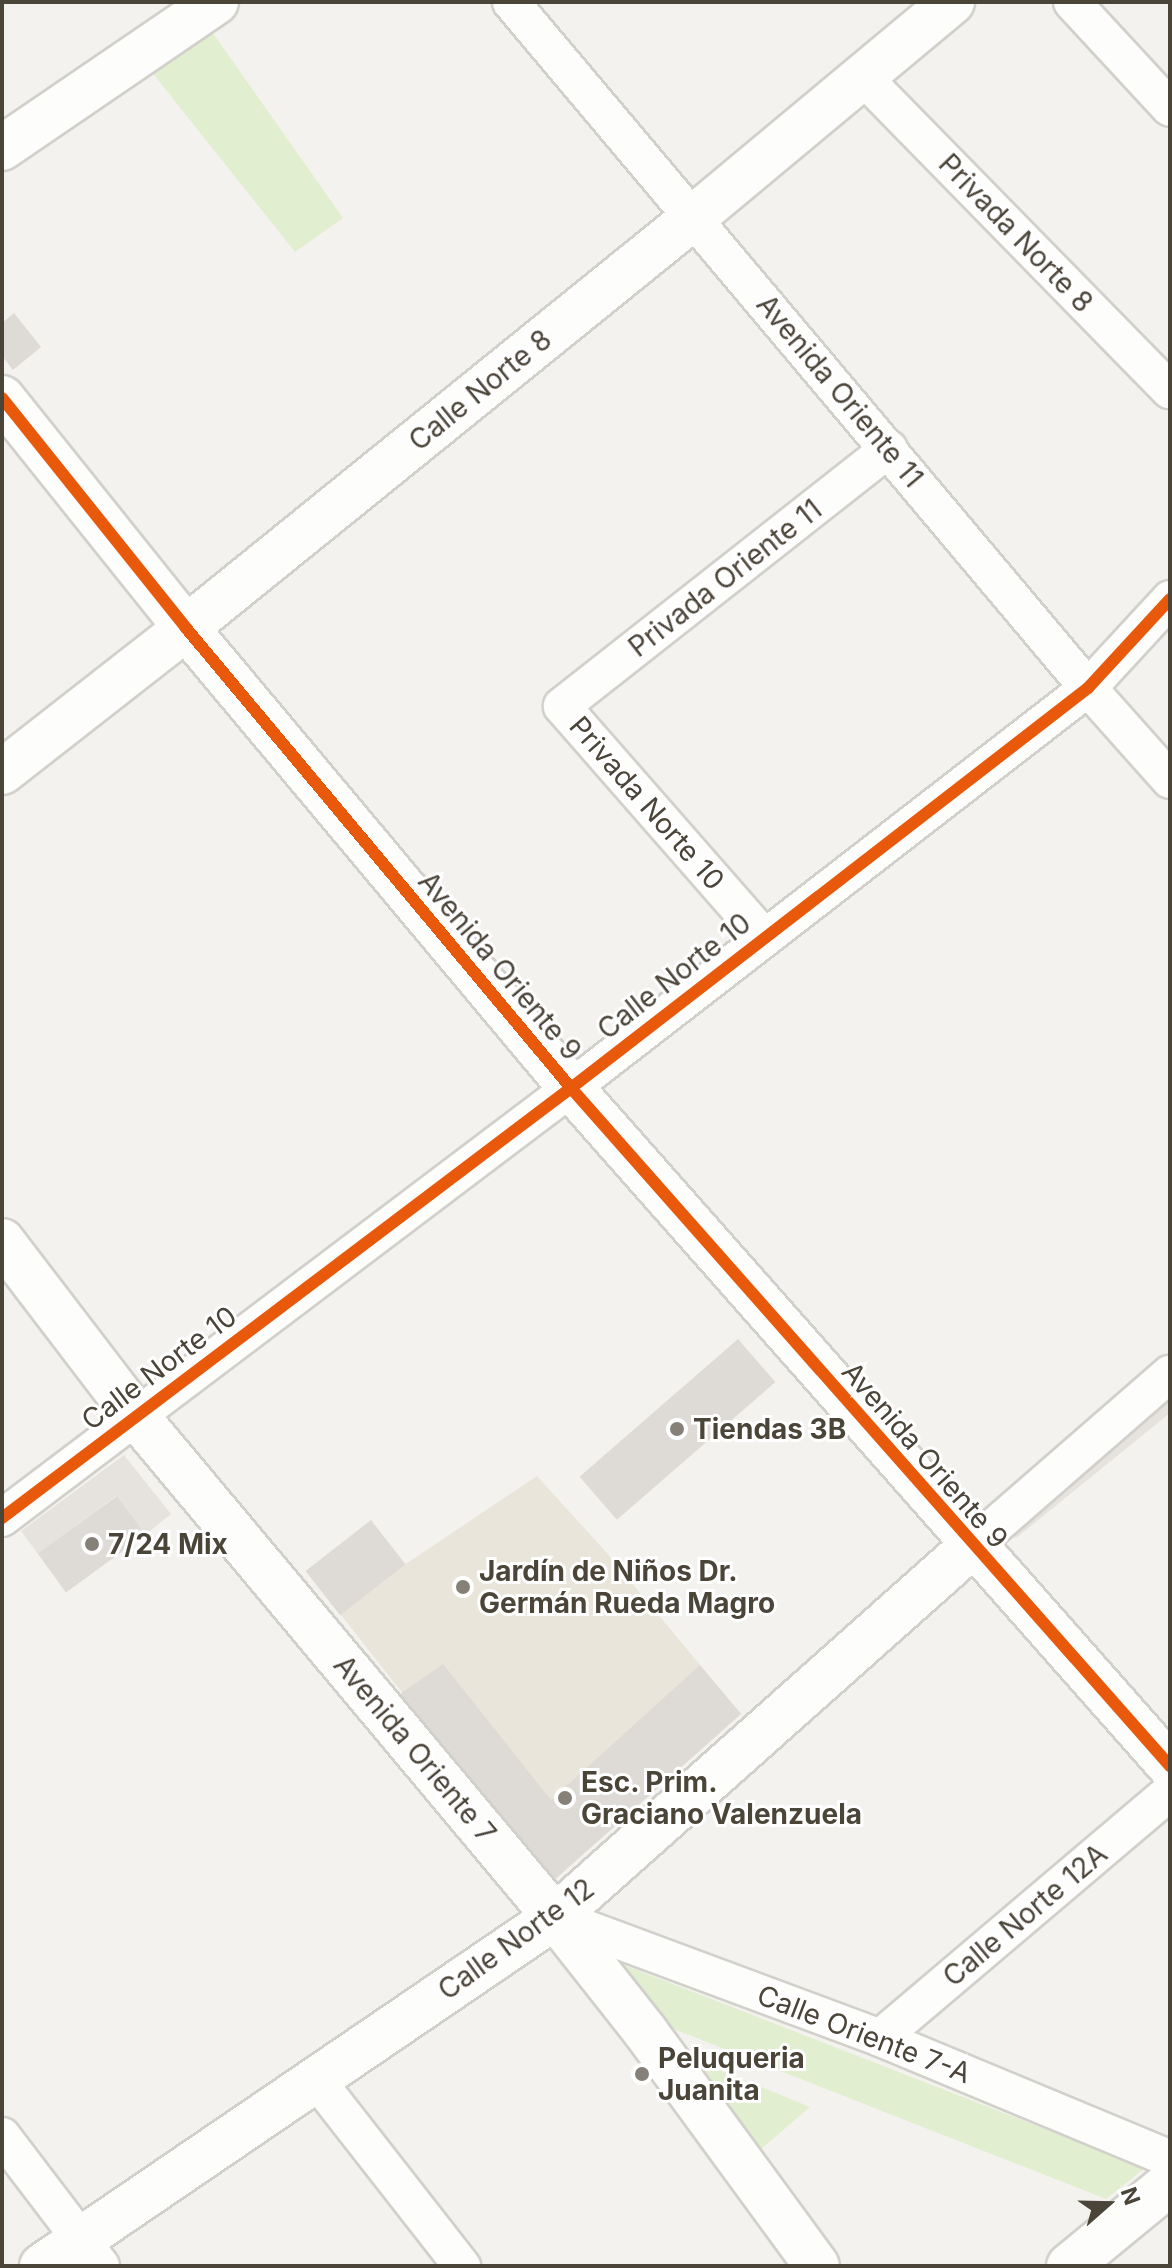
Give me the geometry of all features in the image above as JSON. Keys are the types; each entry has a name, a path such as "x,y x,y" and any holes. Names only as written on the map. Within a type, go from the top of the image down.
{"street":[{"path":"2,148 216,2"},
{"name":"Avenida Oriente 11","path":"511,2 1088,688 1170,780"},
{"name":"Calle Norte 8","path":"2,772 186,628 694,217 952,2"},
{"path":"1072,2 1170,108"},
{"name":"Privada Norte 8","path":"862,76 1170,390"},
{"name":"Avenida Oriente 9","path":"2,398 186,628 571,1088 1170,1766"},
{"name":"Privada Oriente 11","path":"562,706 889,449"},
{"name":"Calle Norte 10","path":"2,1518 571,1088 763,936 1088,688 1170,599"},
{"name":"Privada Norte 10","path":"562,706 763,936"},
{"name":"Avenida Oriente 7","path":"2,1241 136,1416 555,1917 645,2031 817,2266"},
{"name":"Calle Norte 12","path":"42,2266 90,2252 315,2078 555,1917 1170,1374"},
{"name":"Calle Norte 12A","path":"880,2038 1170,1792"},
{"name":"Calle Oriente 7-A","path":"555,1917 880,2038 1170,2159"},
{"path":"315,2078 462,2266"},
{"path":"2,2136 90,2252"},
{"path":"1069,2266 1170,2183"}],"shaded area":[{"path":"1170,1355 1170,1413 1016,1538 991,1510"},
{"path":"124,1455 171,1514 145,1535 116,1496 38,1554 21,1531"},
{"name":"Esc. Prim. Graciano Valenzuela","path":"537,1476 606,1552 741,1714 552,1882 337,1610"}],"green space":[{"path":"210,29 343,218 295,252 150,70"},
{"path":"624,1965 1145,2168 1106,2199 661,2024"},
{"path":"671,2050 810,2107 753,2156"}],"building":[{"path":"14,313 41,347 13,370 2,356 2,323"},
{"name":"Tiendas 3B","path":"738,1339 775,1382 617,1520 580,1477"},
{"name":"7/24 Mix","path":"117,1496 145,1535 66,1592 38,1554"},
{"path":"371,1520 405,1564 340,1615 306,1571"},
{"path":"443,1664 551,1800 700,1665 741,1714 552,1882 400,1694"}],"cycle path":[{"path":"2,398 186,628 571,1088 1170,1766"},
{"path":"2,1518 571,1088 1088,688 1170,599"}],"place":[{"name":"Tiendas 3B","path":"677,1429"},
{"name":"7/24 Mix","path":"92,1544"},
{"name":"Jardín de Niños Dr. Germán Rueda Magro","path":"463,1587"},
{"name":"Esc. Prim. Graciano Valenzuela","path":"565,1798"},
{"name":"Peluqueria Juanita","path":"642,2074"}]}
